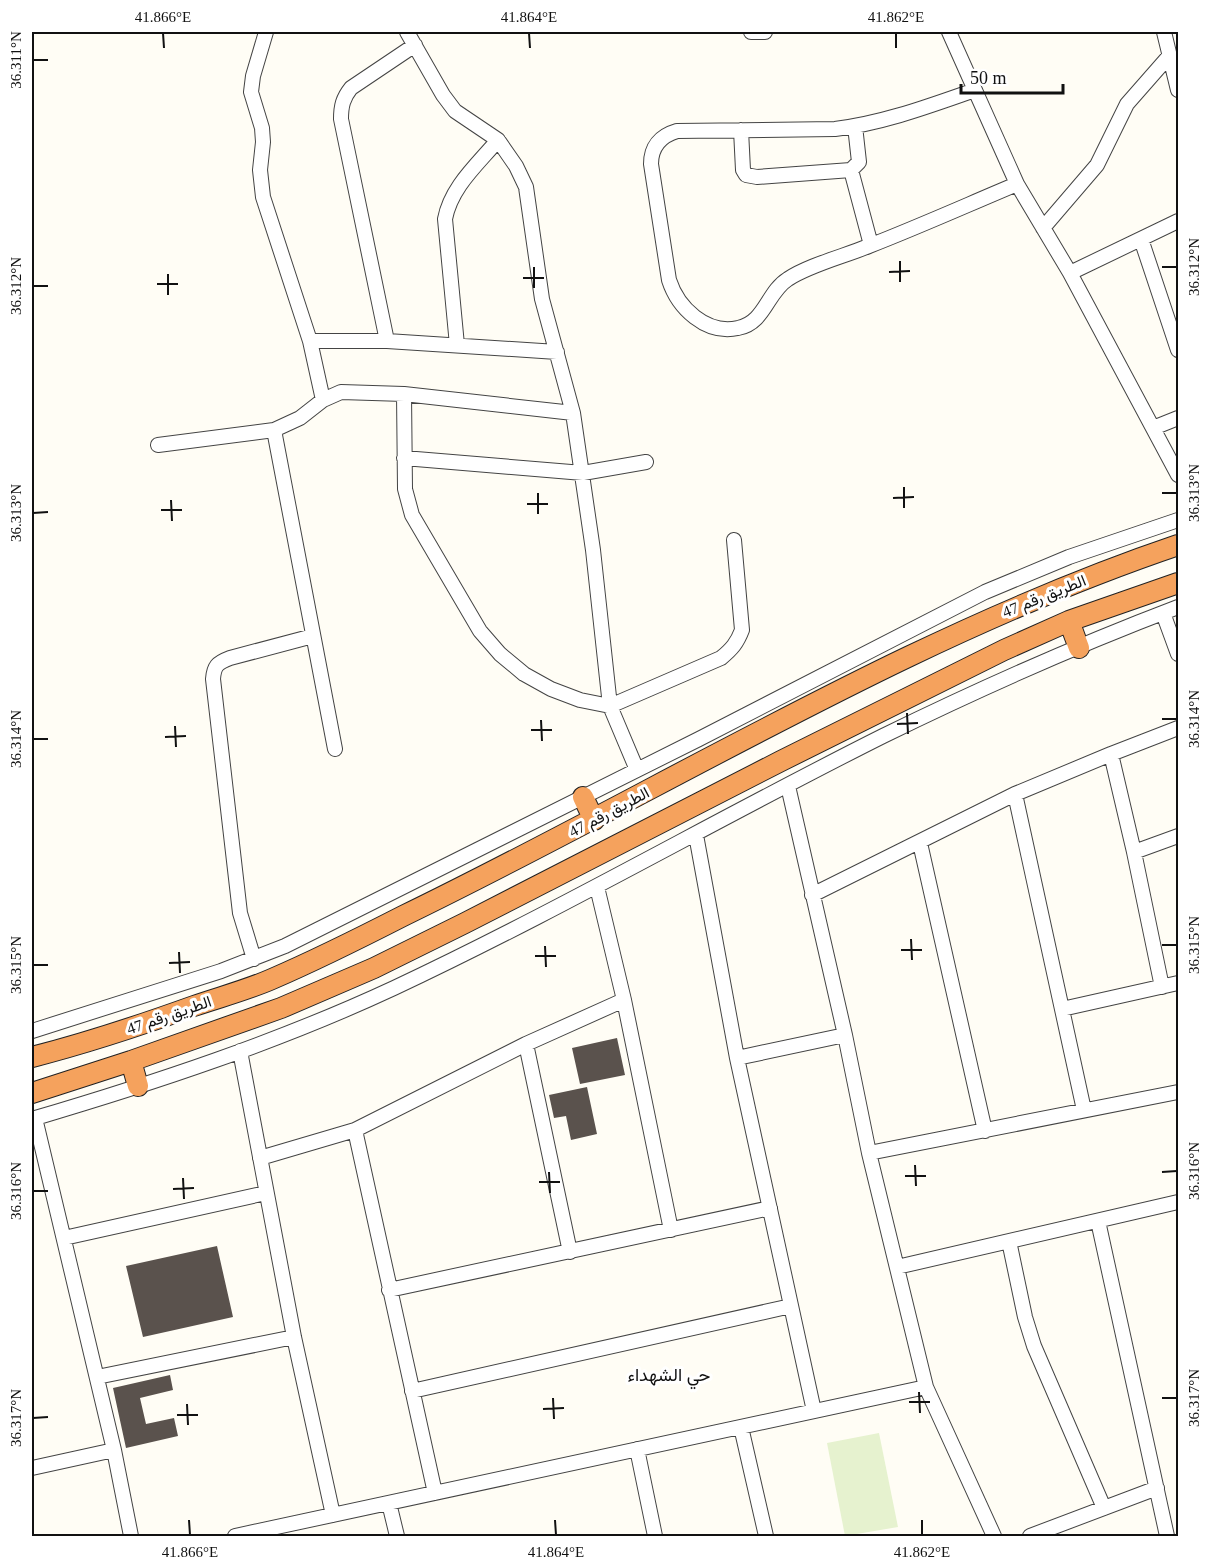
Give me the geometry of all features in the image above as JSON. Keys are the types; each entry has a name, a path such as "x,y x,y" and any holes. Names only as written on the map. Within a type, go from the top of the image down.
{"highway":[{"name":"الطريق رقم 47","path":"32,1057 132,1028 270,980 454,892 759,732 983,622 1064,587 1179,545"},
{"name":"الطريق رقم 47","path":"32,1093 281,1008 374,968 1005,650 1069,621 1179,583"},
{"path":"1069,621 1079,648"},
{"path":"583,797 594,820"},
{"path":"270,980 281,1008"},
{"path":"130,1061 138,1086"}],"street":[{"path":"266,32 252,76 251,92 262,128 261,185 310,341 323,399"},
{"path":"407,32 443,95 455,111 498,140 516,166 526,186 537,275 573,413 583,473 610,706 637,770"},
{"path":"751,32 765,32"},
{"path":"949,32 1017,184 1070,273 1179,475"},
{"path":"1164,32 1179,90"},
{"path":"387,341 341,119 341,109 344,98 351,88 416,45"},
{"path":"1043,228 1097,165 1128,104 1170,55"},
{"path":"975,90 889,120 835,129 670,133 659,141 652,152 651,164 669,280 676,297 687,311 702,322 719,328 736,329 758,317 787,279 1017,184"},
{"path":"741,130 743,170 751,177 851,170 859,162 855,126"},
{"path":"457,345 445,219 454,191 498,140"},
{"path":"851,170 871,245"},
{"path":"1070,273 1179,221"},
{"path":"1141,239 1179,350"},
{"path":"310,341 387,341 557,352"},
{"path":"158,445 274,430 300,418 323,399 341,392 404,394 573,413"},
{"path":"404,394 406,495 412,515 480,631 500,654 524,674 551,689 580,700 610,706 721,658 738,642 742,630 734,540"},
{"path":"1153,428 1179,418"},
{"path":"274,430 335,748"},
{"path":"404,458 583,473 646,462"},
{"path":"32,1031 254,959 317,931 985,592 1069,557 1179,520"},
{"path":"131,1536 97,1377 33,1118 138,1086 240,1051 392,988 597,887 915,721 1079,648 1179,607"},
{"path":"1163,613 1179,654"},
{"path":"254,959 240,913 214,691 214,669 218,662 230,658 313,636"},
{"path":"812,895 1015,794 1179,728"},
{"path":"1111,754 1162,987"},
{"path":"788,786 845,1035 869,1153 926,1387 994,1536"},
{"path":"1015,794 1084,1110"},
{"path":"696,835 737,1058 814,1411"},
{"path":"1134,852 1179,836"},
{"path":"920,843 985,1131"},
{"path":"597,887 624,1000 671,1230"},
{"path":"1062,1009 1179,983"},
{"path":"260,1158 355,1131 526,1044 624,1000"},
{"path":"737,1058 845,1035"},
{"path":"526,1044 570,1252"},
{"path":"240,1051 294,1337 333,1515"},
{"path":"869,1153 1084,1110 1178,1095"},
{"path":"355,1131 435,1493"},
{"path":"64,1238 266,1193"},
{"path":"897,1267 1179,1202"},
{"path":"389,1290 770,1208"},
{"path":"1098,1221 1167,1536"},
{"path":"1009,1240 1025,1317 1034,1346 1104,1508"},
{"path":"412,1391 791,1306"},
{"path":"97,1377 294,1337"},
{"path":"234,1536 926,1387"},
{"path":"741,1427 766,1536"},
{"path":"637,1449 655,1536"},
{"path":"32,1468 114,1450"},
{"path":"1030,1536 1157,1488"},
{"path":"389,1503 397,1536"}],"green space":[{"path":"879,1433 898,1527 845,1536 827,1443"}],"building":[{"path":"617,1038 625,1075 580,1084 572,1048"},
{"path":"587,1087 597,1134 571,1140 566,1116 554,1118 549,1095"},
{"path":"217,1246 233,1317 143,1337 126,1266"},
{"path":"170,1375 173,1390 140,1398 146,1424 174,1418 178,1436 126,1448 113,1388"}],"district":[{"name":"حي الشهداء","path":"669,1375"}]}
